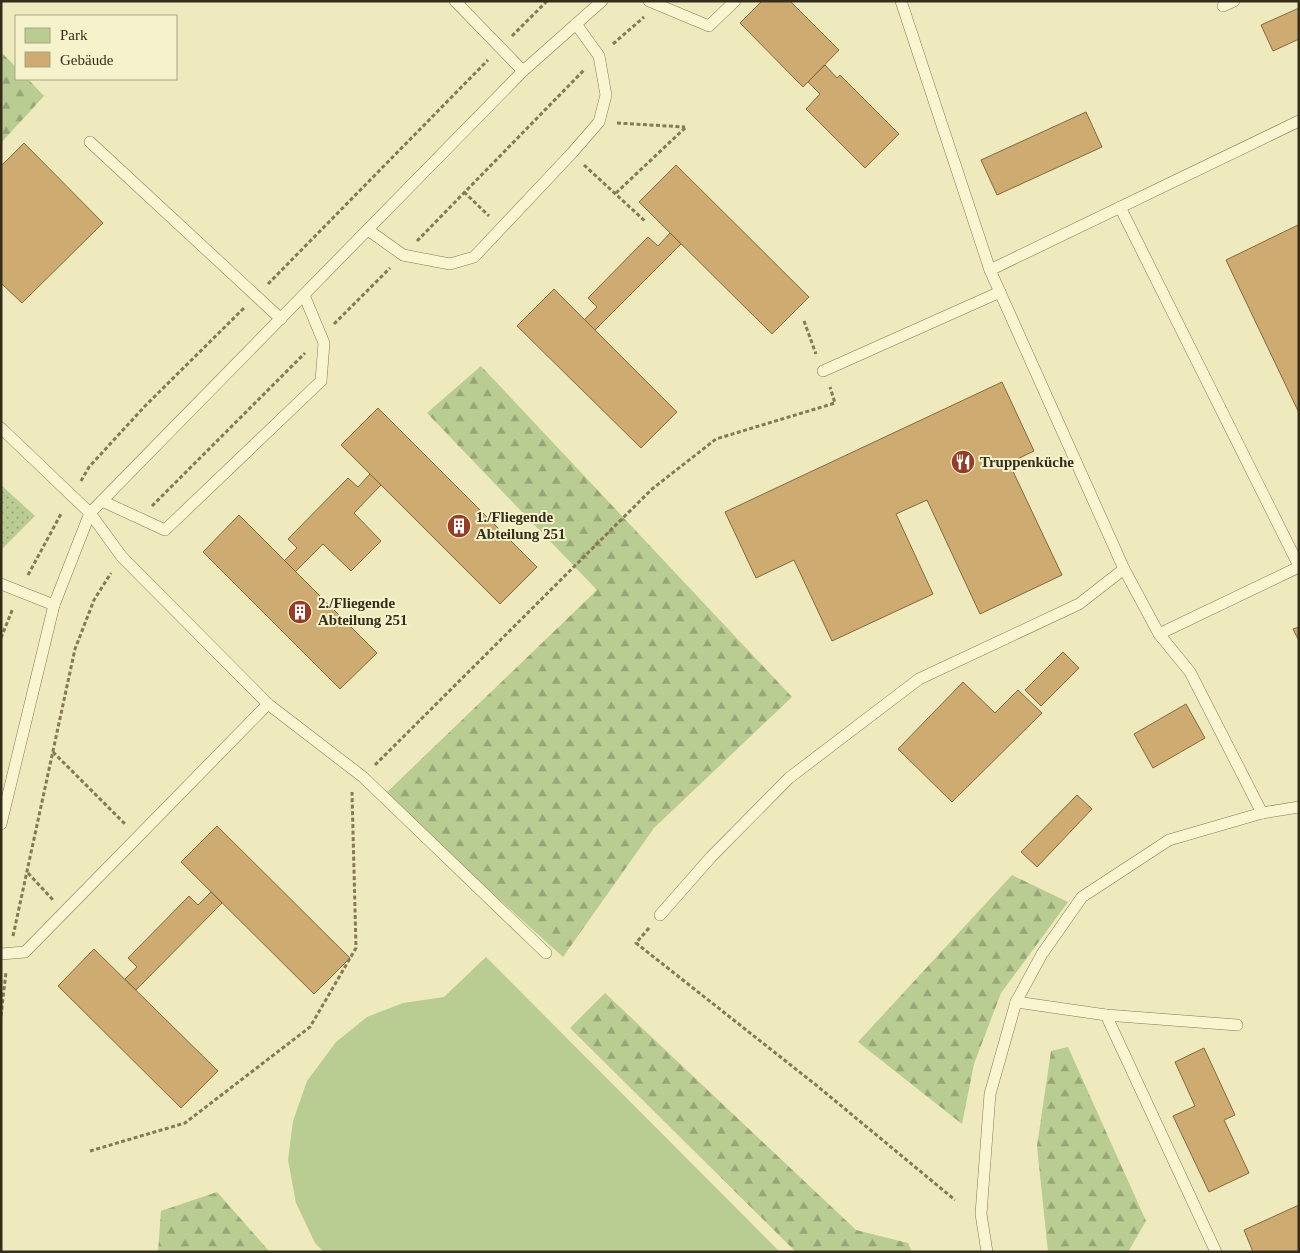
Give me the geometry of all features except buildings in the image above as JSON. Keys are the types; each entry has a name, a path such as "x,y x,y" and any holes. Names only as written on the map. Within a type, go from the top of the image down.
{"lane":[{"path":"455,1 523,71"},
{"path":"1,824 54,605 90,513 523,71 602,1"},
{"path":"649,1 709,26 735,1"},
{"path":"901,1 990,270 1124,569 1159,634 1190,672 1262,812"},
{"path":"368,230 403,255 450,264 474,257 572,154 598,122 606,95 598,56 576,24"},
{"path":"990,270 1299,121"},
{"path":"90,142 280,319"},
{"path":"1120,207 1299,567 1159,634"},
{"path":"823,371 1000,292"},
{"path":"102,501 165,530 321,381 324,344 304,295"},
{"path":"1,428 90,513 122,557 268,704 363,776 546,953"},
{"path":"660,915 711,857 789,778 919,679 1079,604 1124,569"},
{"path":"1,584 54,605"},
{"path":"1,954 25,952 268,704"},
{"path":"987,1252 981,1214 990,1094 1016,1002 1042,954 1082,897 1169,840 1262,812 1299,806"},
{"path":"1016,1002 1106,1015 1237,1025"},
{"path":"1106,1015 1216,1252"}],"path":[{"path":"598,122 686,127 616,193"},
{"path":"572,154 646,222"},
{"path":"464,192 501,228"},
{"path":"90,1151 185,1124 310,1027 356,948 352,789 652,489 716,439 836,403 804,322"},
{"path":"53,752 137,837"},
{"path":"28,873 64,912"},
{"path":"660,915 636,943 816,1085 954,1200"}],"green space":[{"path":"1,52 15,66 15,80 29,80 44,96 1,143"},
{"path":"481,366 792,697 654,828 563,957 384,795 597,590 427,413"},
{"path":"1,485 35,516 1,550"},
{"path":"1012,875 1068,902 1001,993 974,1064 962,1124 858,1042"},
{"path":"486,957 780,1252 324,1252 315,1243 296,1203 288,1160 293,1121 307,1081 336,1042 367,1017 403,1003 444,997"},
{"path":"605,993 856,1230 908,1243 912,1252 796,1252 570,1028"},
{"path":"1068,1047 1146,1221 1128,1252 1048,1252 1037,1146 1051,1051"},
{"path":"217,1192 270,1252 158,1252 161,1211"}],"place":[{"name":"Truppenküche","path":"963,462"},
{"name":"1./Fliegende Abteilung 251","path":"459,526"},
{"name":"2./Fliegende Abteilung 251","path":"300,612"}]}
